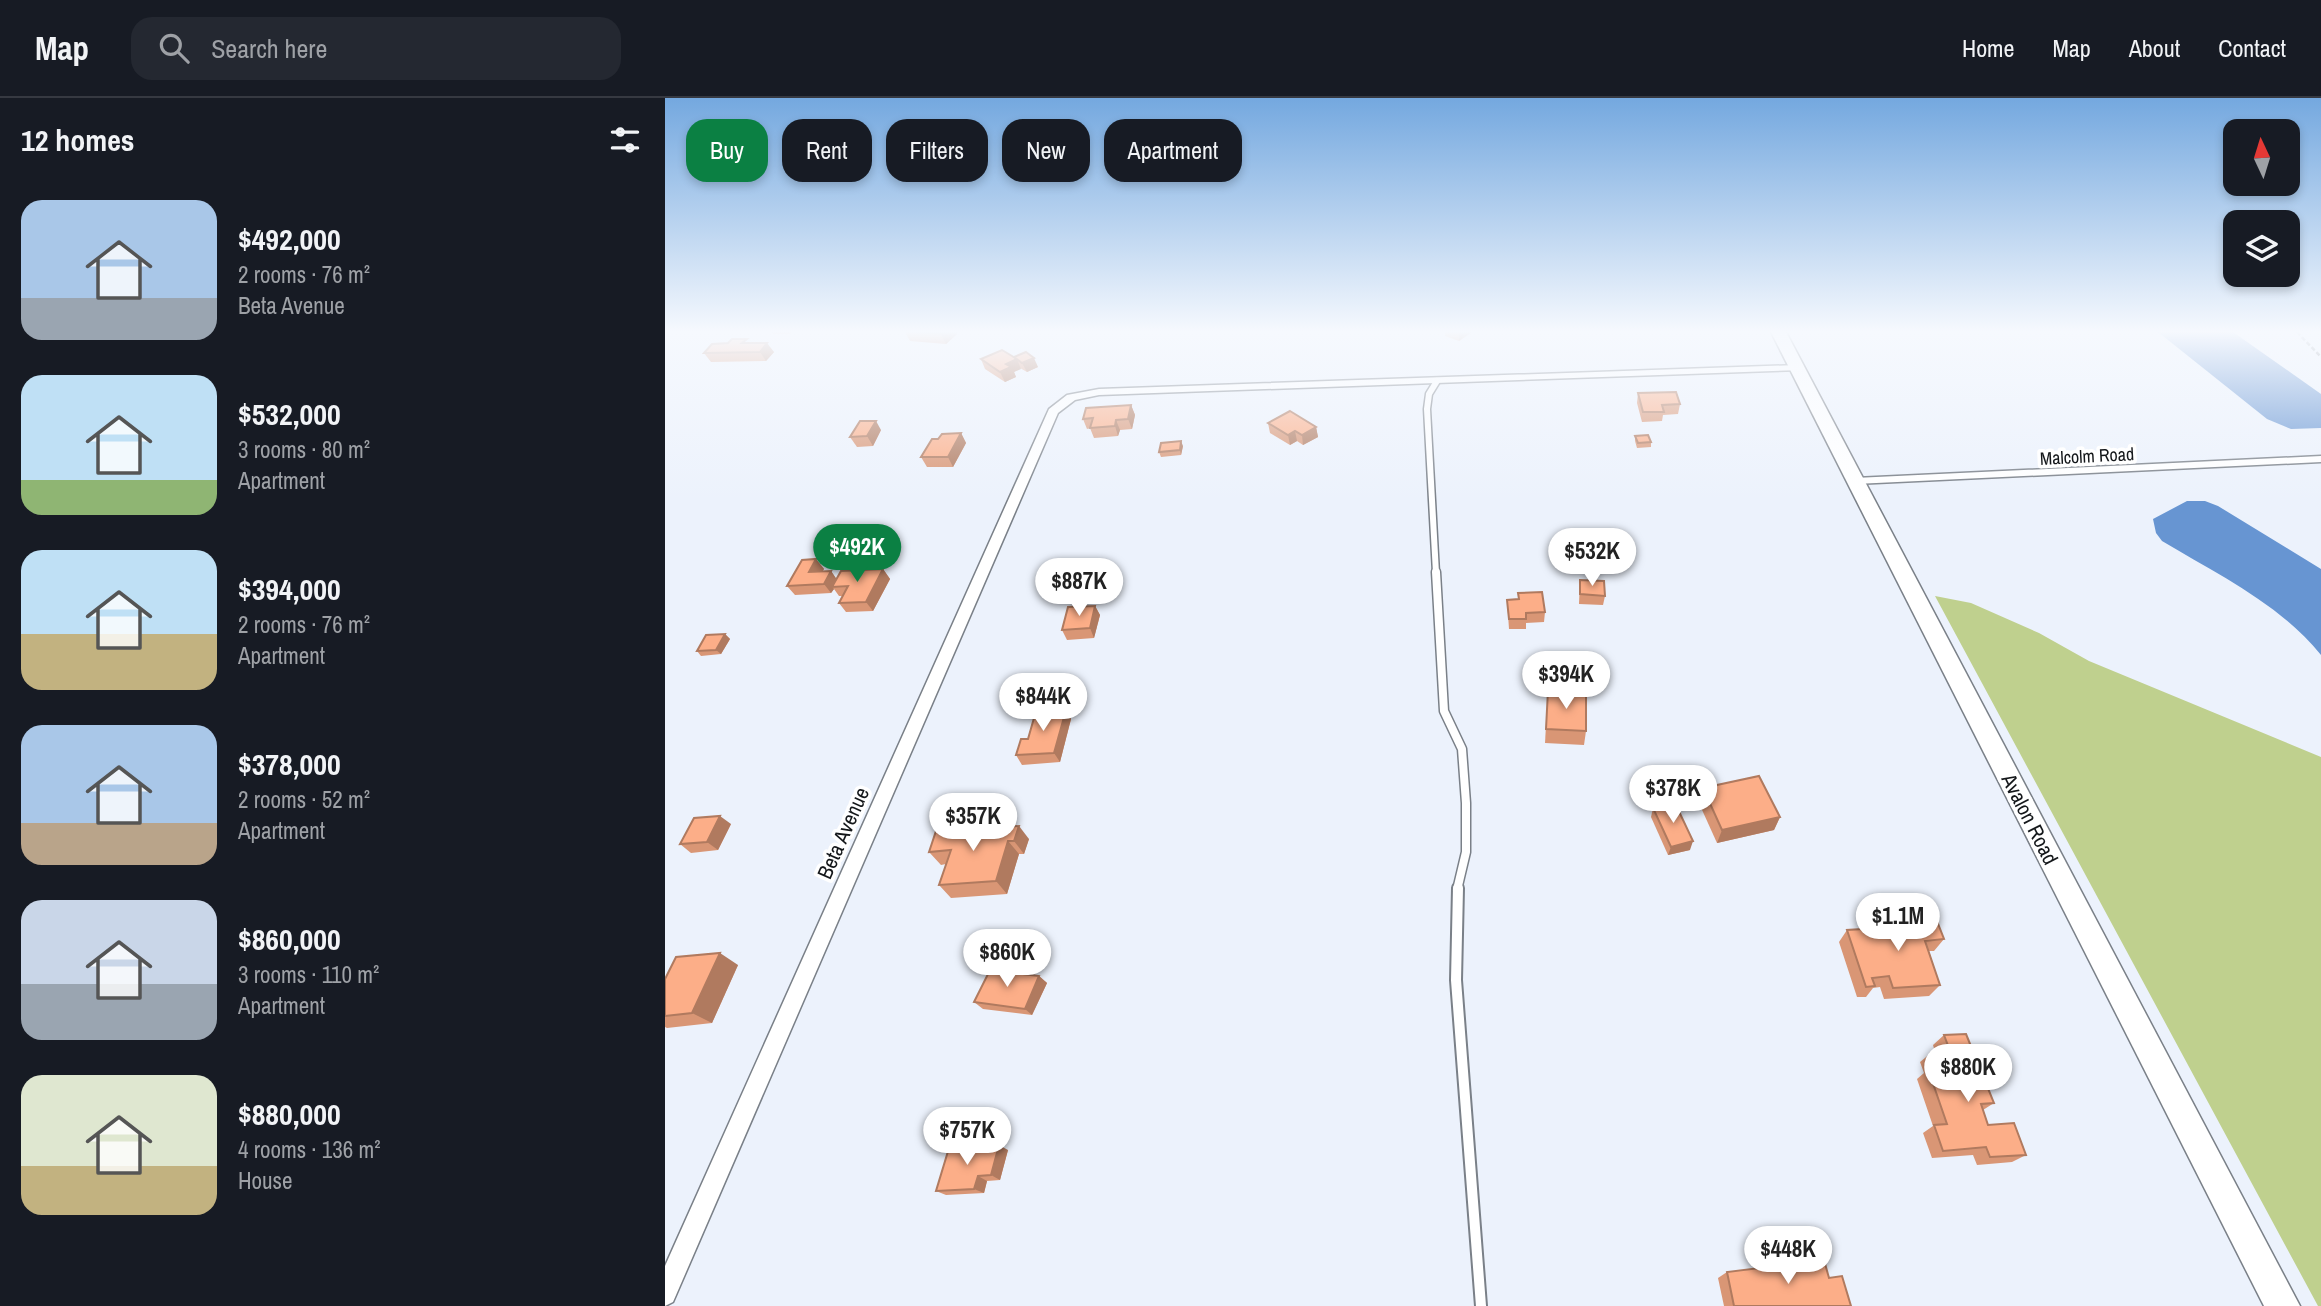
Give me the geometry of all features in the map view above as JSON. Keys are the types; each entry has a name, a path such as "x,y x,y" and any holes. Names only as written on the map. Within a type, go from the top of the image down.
{"main road":[{"name":"Avalon Road","path":"1807,388 2283,1306"}],"street":[{"name":"Beta Avenue","path":"665,1294 1053,411 1071,397 1099,392 1210,388"}],"lane":[{"path":"1432,388 1427,409 1444,711 1462,749 1466,803 1466,852 1457,896 1456,980 1481,1306"},
{"name":"Malcolm Road","path":"1855,481 2321,459"}],"green space":[{"path":"1935,596 1971,603 2039,633 2089,661 2321,757 2321,1306 2318,1306"}],"water":[{"path":"2229,388 2313,388 2321,394 2321,428 2291,429 2267,419"},
{"path":"2187,501 2205,501 2218,506 2321,569 2321,655 2287,620 2267,605 2162,541 2156,533 2153,519"}],"building":[{"path":"1676,392 1680,404 1662,405 1664,412 1643,412 1638,393"},
{"path":"1131,405 1128,419 1116,420 1115,426 1090,428 1093,418 1083,419 1086,408"},
{"path":"1290,411 1316,427 1302,435 1295,431 1288,435 1268,423"},
{"path":"860,421 876,421 867,436 850,437"},
{"path":"961,433 948,457 921,457 932,439 938,439 942,434"},
{"path":"1648,435 1651,442 1638,443 1635,436"},
{"path":"1181,441 1180,450 1159,452 1161,443"},
{"path":"816,559 809,572 831,571 824,584 787,586 802,560"},
{"path":"883,569 866,602 839,603 848,586 832,587 841,571"},
{"path":"1580,580 1604,581 1605,596 1580,594"},
{"path":"1542,592 1545,612 1526,613 1526,619 1509,619 1507,600 1519,599 1518,593"},
{"path":"1095,606 1090,628 1062,630 1068,607"},
{"path":"725,634 716,650 697,651 706,635"},
{"path":"1548,690 1586,692 1586,731 1546,729"},
{"path":"1066,710 1054,753 1016,755 1021,739 1028,739 1036,711"},
{"path":"1759,776 1780,817 1722,830 1703,788"},
{"path":"1675,803 1693,841 1671,847 1653,808"},
{"path":"720,816 707,842 680,844 694,818"},
{"path":"1019,826 1014,841 1008,841 996,881 939,885 951,850 929,852 936,831"},
{"path":"1935,916 1944,939 1925,941 1940,985 1893,988 1889,976 1872,978 1875,986 1866,987 1847,930 1913,926 1910,918"},
{"path":"720,953 692,1013 665,1016 665,979 676,957"},
{"path":"990,970 1039,976 1025,1009 974,1002"},
{"path":"1966,1034 1994,1103 1981,1104 1988,1125 2014,1123 2026,1155 1990,1157 1986,1147 1943,1151 1934,1125 1947,1124 1928,1069 1937,1069 1931,1053 1950,1051 1944,1035"},
{"path":"999,1145 991,1175 978,1176 974,1189 936,1191 949,1148"},
{"path":"1824,1260 1829,1278 1842,1276 1851,1306 1734,1306 1727,1272"}]}
